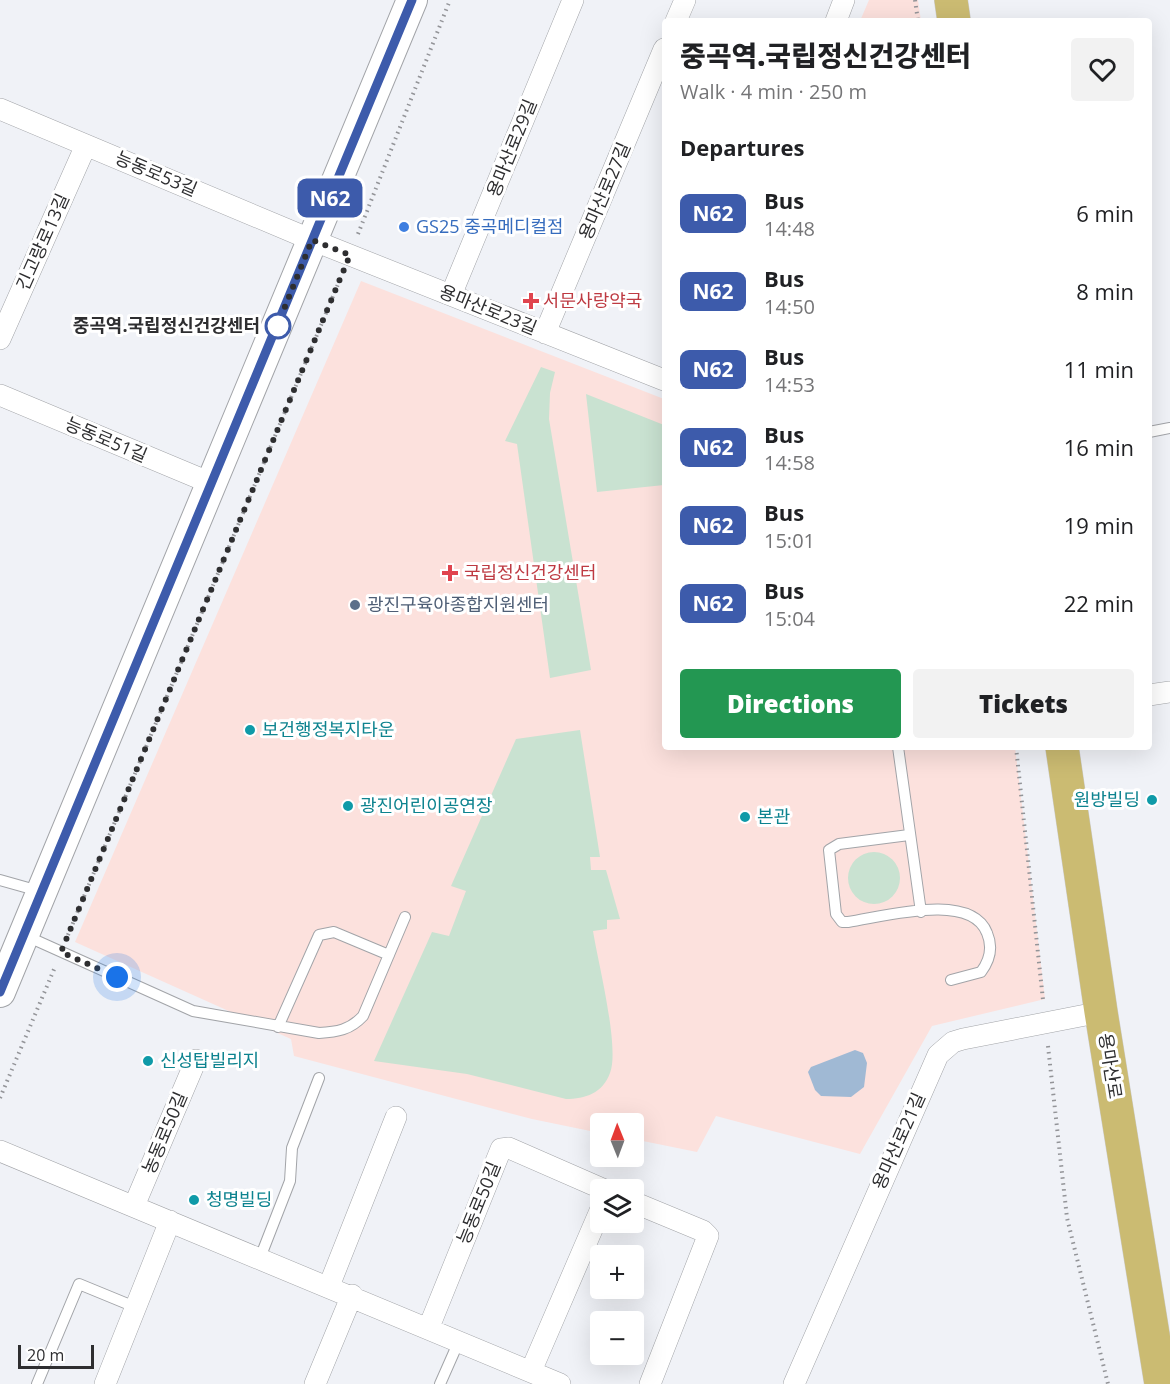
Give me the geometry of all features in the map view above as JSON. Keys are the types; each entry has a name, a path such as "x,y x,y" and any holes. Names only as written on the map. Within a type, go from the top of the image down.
{"main road":[{"path":"0,992 213,484 412,0"},
{"path":"951,0 954,18"},
{"name":"용마산로","path":"1062,750 1101,1012 1161,1384"}],"street":[{"name":"용마산로29길","path":"451,295 573,0"},
{"path":"677,18 685,0"},
{"path":"837,18 844,0"},
{"name":"용마산로27길","path":"546,333 662,54"},
{"name":"능동로53길","path":"0,109 312,240"},
{"name":"긴고랑로13길","path":"0,339 86,145"},
{"name":"용마산로23길","path":"312,240 662,379"},
{"name":"능동로51길","path":"0,395 213,484"},
{"path":"1152,695 1170,692"},
{"name":"용마산로21길","path":"794,1384 938,1055 953,1042 963,1039 1101,1012"},
{"name":"농동로50길","path":"134,1206 196,1060"},
{"path":"329,1286 396,1117"},
{"name":"능동로50길","path":"429,1327 501,1149 509,1148 590,1183"},
{"path":"0,1151 429,1327 560,1384"},
{"path":"644,1207 708,1236 650,1384"},
{"path":"105,1384 170,1221"},
{"path":"531,1371 591,1233"},
{"path":"315,1384 352,1295"}],"lane":[{"path":"1152,431 1170,428"},
{"path":"898,750 921,912"},
{"path":"909,835 833,846 828,855 836,914 842,922 951,909 967,912 984,926 991,945 985,966 974,976 951,980"},
{"path":"0,880 42,892"},
{"path":"24,935 193,1011 319,1033 337,1032 353,1026 363,1016 405,917"},
{"path":"278,1027 319,935 334,932 389,955"},
{"path":"260,1258 290,1181 292,1148 319,1078"},
{"path":"37,1384 79,1284 135,1307"},
{"path":"440,1384 459,1341"}],"path":[{"path":"0,1098 350,255 450,0"},
{"path":"915,0 918,18"},
{"path":"1016,750 1067,1218 1108,1384"}],"shaded area":[{"path":"869,0 918,0 921,18 861,18"},
{"name":"국립정신건강센터","path":"361,281 662,398 662,750 1015,750 1045,999 932,1026 860,1154 716,1116 697,1152 644,1141 644,1113 590,1113 590,1131 532,1119 294,1056 291,1039 75,942"}],"green space":[{"path":"541,367 555,372 550,393 549,419 591,670 550,678 517,444 505,441"},
{"path":"586,394 662,424 662,485 597,492"},
{"path":"580,730 600,857 590,857 591,870 606,870 620,919 607,920 607,929 593,931 607,1004 612,1045 612,1061 607,1080 593,1094 566,1099 467,1074 374,1061 432,932 449,936 466,891 451,886 516,739"},
{"path":"869,852 879,852 893,859 900,878 893,897 879,904 869,904 859,900 852,893 848,883 848,873 852,863 859,856"}],"water":[{"path":"855,1050 863,1053 867,1063 864,1087 851,1097 821,1096 815,1090 808,1072 811,1067"}],"bus line":[{"name":"N62","path":"0,992 213,484 412,0"}],"place":[{"name":"GS25 중곡메디컬점","path":"404,227"},
{"name":"서문사랑약국","path":"531,301"},
{"name":"중곡역.국립정신건강센터","path":"278,326"},
{"name":"국립정신건강센터","path":"450,573"},
{"name":"광진구육아종합지원센터","path":"355,605"},
{"name":"보건행정복지타운","path":"250,730"},
{"name":"원방빌딩","path":"1152,800"},
{"name":"광진어린이공연장","path":"348,806"},
{"name":"본관","path":"745,817"},
{"name":"신성탑빌리지","path":"148,1061"},
{"name":"청명빌딩","path":"194,1200"}],"route":[{"path":"117,977 61,952 350,255 312,240 276,329 278,326"}]}
